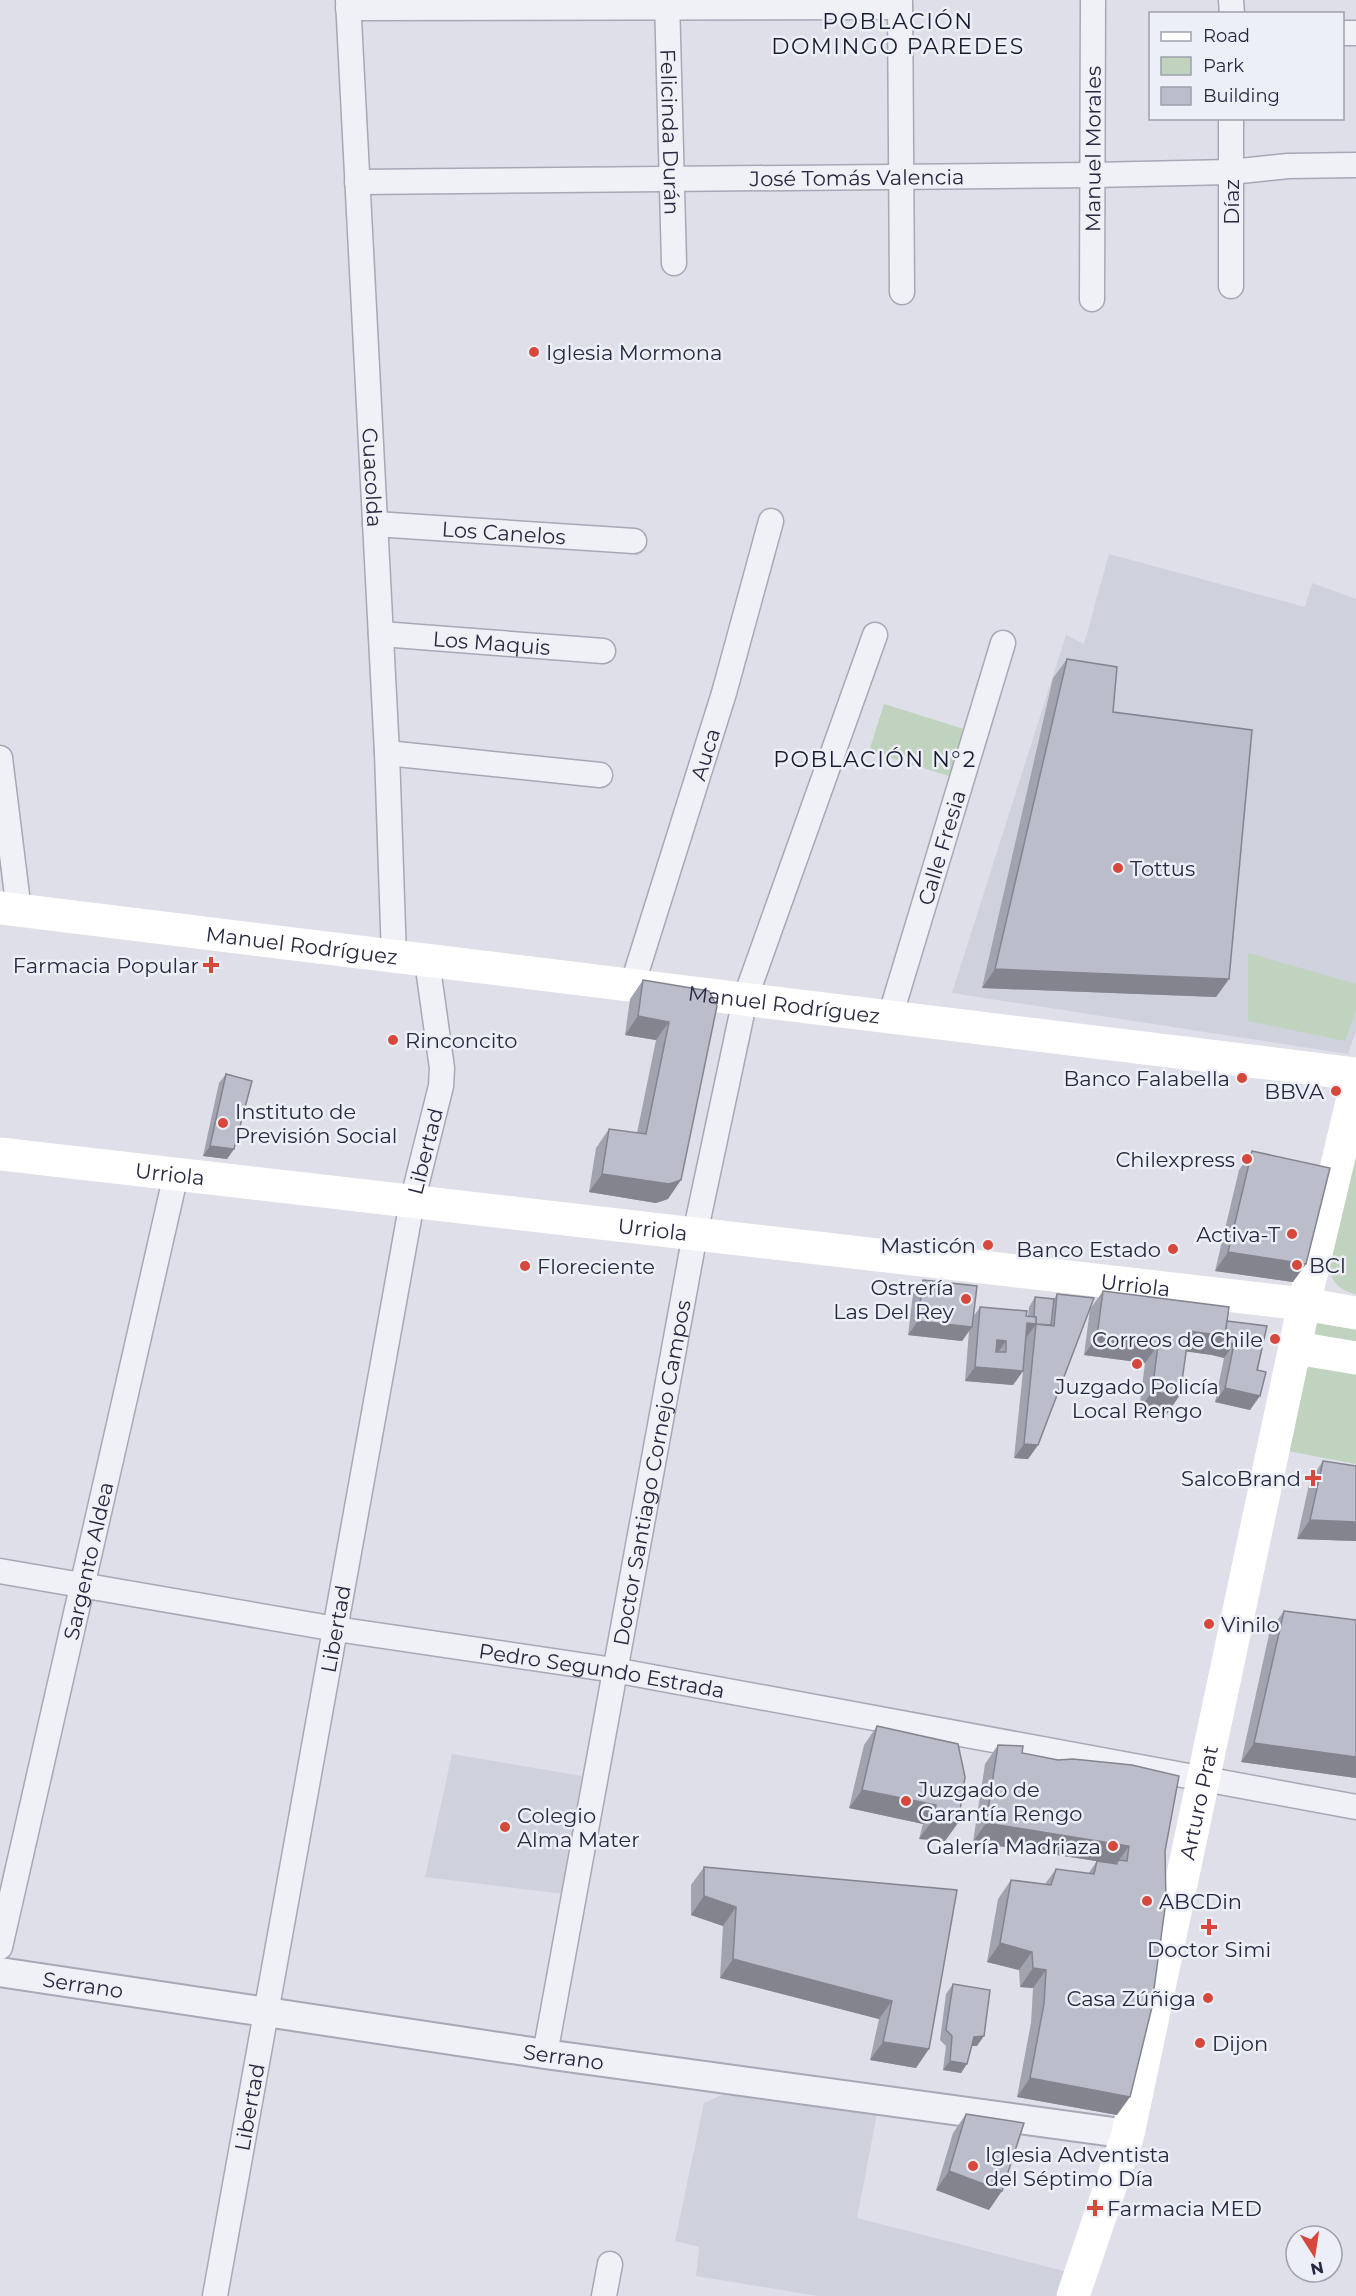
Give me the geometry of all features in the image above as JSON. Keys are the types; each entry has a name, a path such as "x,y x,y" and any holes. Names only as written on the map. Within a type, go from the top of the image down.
{"main road":[{"name":"Manuel Rodríguez","path":"10,910 1356,1074"},
{"name":"Arturo Prat","path":"1073,2296 1128,2134 1304,1304 1356,1085"},
{"name":"Urriola","path":"0,1154 1304,1304 1356,1313"},
{"path":"1296,1348 1356,1358"}],"street":[{"name":"Manuel Morales","path":"1092,299 1093,0"},
{"path":"348,4 900,4 902,292"},
{"name":"Guacolda","path":"348,4 387,753 394,957"},
{"name":"Felicinda Durán","path":"667,4 674,263"},
{"name":"Díaz","path":"1231,120 1231,285"},
{"name":"José Tomás Valencia","path":"357,182 1092,175 1231,172 1288,166 1356,165"},
{"name":"Auca","path":"633,986 724,693 771,521"},
{"name":"Los Canelos","path":"375,524 633,541"},
{"name":"Los Maquis","path":"381,634 603,651"},
{"name":"Doctor Santiago Cornejo Campos","path":"545,2054 695,1234 745,999 875,635"},
{"name":"Calle Fresia","path":"890,1017 1003,643"},
{"path":"387,753 600,775"},
{"path":"0,758 10,910"},
{"name":"Libertad","path":"215,2296 412,1202 441,1086 442,1068 427,961"},
{"name":"Sargento Aldea","path":"0,1947 176,1174"},
{"name":"Pedro Segundo Estrada","path":"0,1571 336,1629 614,1670 1204,1781 1356,1807"},
{"name":"Serrano","path":"0,1972 266,2014 1128,2134"},
{"path":"604,2296 609,2264"}],"shaded area":[{"path":"1109,554 1305,607 1312,583 1356,599 1356,1031 1348,1054 952,993 1066,635 1084,644"},
{"name":"Colegio Alma Mater","path":"452,1754 582,1776 564,1894 425,1877"},
{"path":"731,2091 877,2114 857,2218 1072,2273 1063,2296 818,2296 696,2276 699,2247 675,2241 704,2103"}],"green space":[{"path":"884,704 967,730 952,777 869,751"},
{"path":"1248,953 1356,984 1356,1010 1345,1041 1248,1021"},
{"path":"1356,1122 1356,1294 1337,1284 1327,1265"},
{"path":"1318,1311 1356,1317 1356,1350 1312,1343"},
{"path":"1318,1360 1356,1366 1356,1464 1283,1450 1297,1376"}],"building":[{"name":"Tottus","path":"1067,659 1117,667 1113,712 1252,730 1229,979 995,969"},
{"path":"643,980 709,991 717,1006 681,1180 669,1184 602,1174 609,1129 646,1134 669,1022 638,1016"},
{"name":"Instituto de Previsión Social","path":"226,1074 252,1081 234,1149 210,1146"},
{"path":"1252,1151 1330,1168 1306,1264 1228,1252"},
{"path":"923,1280 977,1286 972,1327 918,1321"},
{"path":"1103,1291 1229,1307 1225,1336 1189,1331 1180,1395 1152,1392 1158,1345 1097,1336"},
{"path":"1057,1294 1094,1298 1038,1445 1024,1444 1036,1324 1054,1326"},
{"path":"1035,1297 1054,1299 1051,1325 1036,1324"},
{"path":"980,1307 1027,1311 1026,1316 1036,1317 1036,1324 1027,1323 1023,1371 975,1367","holes":["997,1340 1006,1341 1006,1352 996,1352"]},
{"path":"1227,1321 1267,1326 1257,1370 1266,1372 1260,1396 1225,1388 1234,1344 1222,1341"},
{"path":"1323,1461 1356,1466 1356,1522 1310,1520"},
{"path":"1284,1611 1356,1620 1356,1757 1254,1743"},
{"path":"877,1726 958,1744 965,1777 958,1823 932,1821 936,1805 862,1790"},
{"path":"998,1745 1023,1746 1022,1753 1058,1760 1073,1759 1132,1765 1179,1776 1165,1851 1166,1901 1153,1996 1149,1997 1147,2006 1152,2007 1130,2097 1030,2078 1044,2004 1046,1970 1033,1968 1032,1952 1000,1943 1011,1880 1051,1885 1056,1869 1094,1874 1097,1861 1117,1864 1118,1860 1127,1861 1129,1846 986,1823"},
{"path":"704,1867 957,1890 929,2049 883,2042 892,2001 733,1959 736,1907 704,1896"},
{"path":"953,1984 990,1990 984,2036 974,2037 967,2064 950,2061 952,2036 946,2030"},
{"path":"966,2114 1024,2123 1002,2191 949,2171"}],"place":[{"name":"Iglesia Mormona","path":"534,352"},
{"name":"Tottus","path":"1118,868"},
{"name":"Farmacia Popular","path":"211,965"},
{"name":"Rinconcito","path":"393,1040"},
{"name":"Banco Falabella","path":"1242,1078"},
{"name":"BBVA","path":"1336,1091"},
{"name":"Instituto de Previsión Social","path":"223,1123"},
{"name":"Chilexpress","path":"1247,1159"},
{"name":"Activa-T","path":"1292,1234"},
{"name":"Masticón","path":"988,1245"},
{"name":"Banco Estado","path":"1173,1249"},
{"name":"BCI","path":"1297,1265"},
{"name":"Floreciente","path":"525,1266"},
{"name":"Ostrería Las Del Rey","path":"966,1299"},
{"name":"Correos de Chile","path":"1275,1339"},
{"name":"Juzgado Policía Local Rengo","path":"1137,1364"},
{"name":"SalcoBrand","path":"1313,1478"},
{"name":"Vinilo","path":"1209,1624"},
{"name":"Juzgado de Garantía Rengo","path":"906,1801"},
{"name":"Colegio Alma Mater","path":"505,1827"},
{"name":"Galería Madriaza","path":"1113,1846"},
{"name":"ABCDin","path":"1147,1901"},
{"name":"Doctor Simi","path":"1209,1927"},
{"name":"Casa Zúñiga","path":"1208,1998"},
{"name":"Dijon","path":"1200,2043"},
{"name":"Iglesia Adventista del Séptimo Día","path":"973,2166"},
{"name":"Farmacia MED","path":"1095,2208"}],"district":[{"name":"POBLACIÓN DOMINGO PAREDES","path":"898,34"},
{"name":"POBLACIÓN N°2","path":"875,759"}]}
